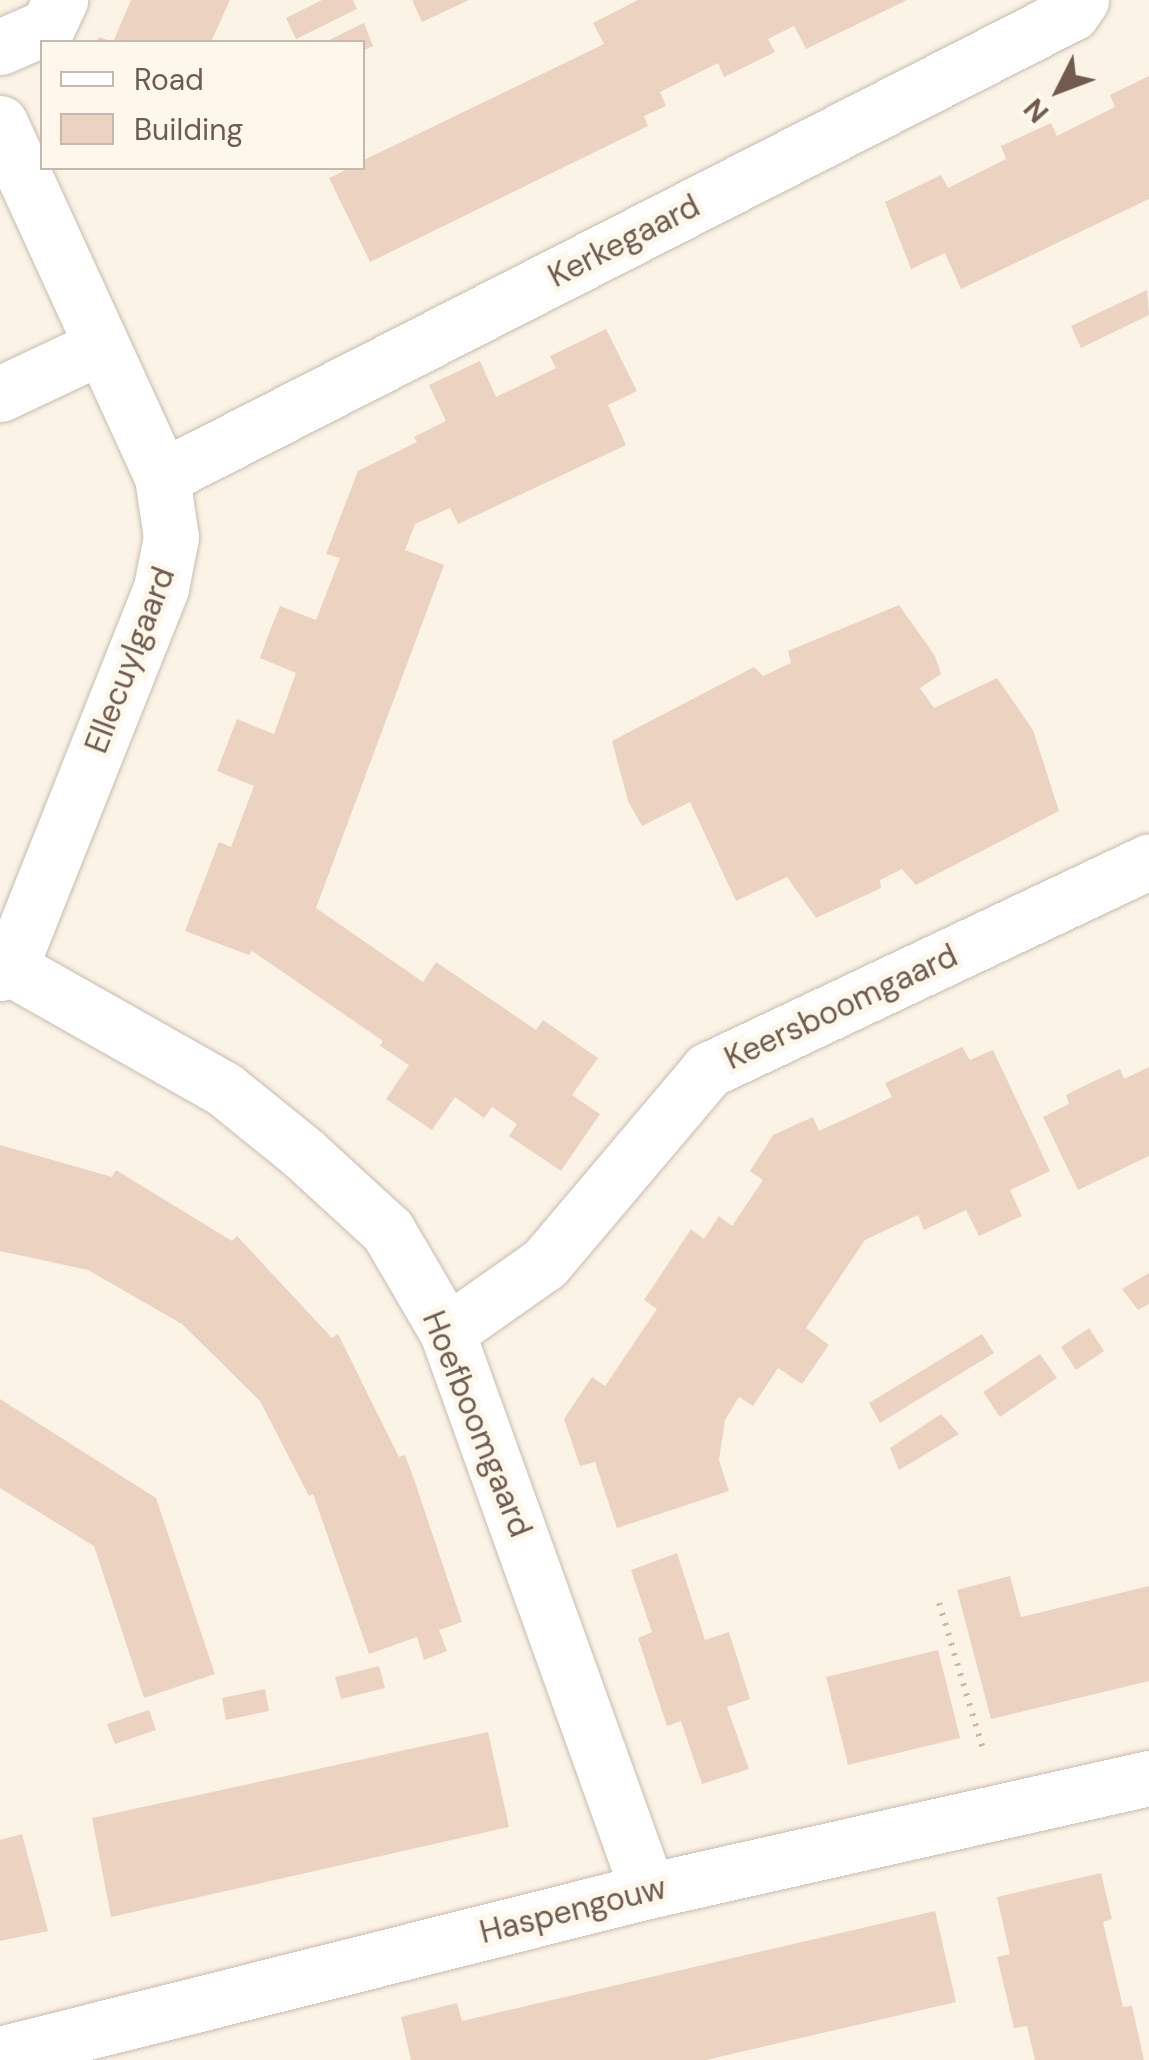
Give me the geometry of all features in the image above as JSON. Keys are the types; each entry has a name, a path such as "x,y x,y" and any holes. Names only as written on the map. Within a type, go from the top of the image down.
{"street":[{"path":"0,47 48,26 60,0"},
{"name":"Kerkegaard","path":"162,477 1072,13 1081,0"},
{"name":"Ellecuylgaard","path":"0,123 162,477 171,537 162,588 5,970"},
{"path":"0,394 100,347"},
{"name":"Keersboomgaard","path":"447,1332 545,1262 708,1070 1149,862"},
{"name":"Hoefboomgaard","path":"5,970 224,1089 304,1153 388,1231 447,1332 648,1891"},
{"name":"Haspengouw","path":"0,2054 648,1891 1149,1778"}],"path":[{"path":"939,1603 1002,1811"}],"building":[{"path":"131,0 230,0 212,40 114,40"},
{"path":"322,0 353,0 357,9 296,39 286,18"},
{"path":"412,0 469,0 422,22"},
{"path":"638,0 907,0 806,49 794,26 768,39 775,52 724,77 718,63 660,92 666,106 644,116 648,126 370,262 329,178 346,170 365,170 365,160 604,44 593,23"},
{"path":"364,23 373,46 365,50 365,40 329,40"},
{"path":"1149,76 1149,199 961,289 945,253 911,269 885,202 941,175 948,188 1006,159 1001,146 1051,123 1057,136 1115,107 1110,95"},
{"path":"1147,290 1149,315 1081,348 1071,326"},
{"path":"606,329 637,391 608,405 626,445 458,524 450,508 415,524 405,550 444,565 316,908 423,982 436,962 536,1030 543,1020 598,1058 572,1095 600,1114 561,1171 509,1136 517,1124 492,1107 484,1118 455,1097 432,1130 386,1099 409,1065 380,1046 383,1041 252,951 249,955 185,931 219,842 231,847 254,786 217,771 237,719 274,734 296,673 260,658 280,606 316,620 340,558 326,554 358,471 417,442 414,437 446,421 429,385 480,361 496,397 556,368 550,356"},
{"path":"899,605 935,656 941,674 920,688 934,708 997,678 1033,730 1059,811 916,885 902,869 880,880 881,888 816,918 787,877 736,901 690,802 642,826 628,801 612,741 754,667 763,676 791,663 788,651"},
{"path":"962,1047 970,1060 993,1050 1050,1171 1010,1190 1022,1216 979,1236 966,1210 924,1230 918,1215 865,1240 806,1328 829,1345 802,1384 778,1368 753,1406 739,1397 725,1420 719,1460 729,1491 617,1528 595,1462 580,1466 564,1419 592,1377 605,1386 657,1309 644,1300 691,1229 704,1239 719,1216 732,1226 763,1180 750,1171 773,1135 813,1117 819,1131 856,1114 892,1097 885,1083"},
{"path":"1149,1067 1149,1156 1078,1190 1043,1117 1069,1104 1066,1095 1092,1082 1120,1069 1124,1079"},
{"path":"0,1145 112,1177 116,1170 232,1241 237,1236 332,1338 338,1334 399,1457 405,1455 415,1482 462,1622 439,1630 447,1651 424,1660 417,1637 369,1654 313,1494 309,1496 260,1401 182,1324 88,1270 0,1251"},
{"path":"1149,1273 1149,1304 1138,1310 1122,1289"},
{"path":"1089,1328 1104,1351 1076,1370 1061,1347"},
{"path":"982,1334 994,1353 880,1423 869,1403"},
{"path":"1040,1354 1057,1378 1000,1417 983,1392"},
{"path":"0,1399 156,1498 215,1674 144,1698 94,1546 0,1488"},
{"path":"941,1414 959,1434 899,1470 890,1448"},
{"path":"677,1553 705,1640 729,1632 750,1699 727,1707 749,1769 702,1784 681,1721 667,1726 638,1638 652,1632 631,1570"},
{"path":"1010,1576 1021,1617 1149,1586 1149,1681 991,1719 957,1590"},
{"path":"938,1650 960,1738 848,1765 826,1677"},
{"path":"379,1666 385,1688 341,1699 335,1677"},
{"path":"265,1689 269,1711 226,1720 222,1698"},
{"path":"149,1710 156,1730 115,1744 107,1724"},
{"path":"488,1732 509,1827 111,1917 92,1818"},
{"path":"22,1834 48,1931 0,1941 0,1840"},
{"path":"1101,1873 1112,1919 1103,1922 1123,2007 1132,2006 1144,2060 1035,2060 1027,2026 1014,2028 997,1957 1010,1954 997,1897"},
{"path":"935,1911 956,2002 706,2060 411,2060 401,2017 457,2003 462,2021"}]}
